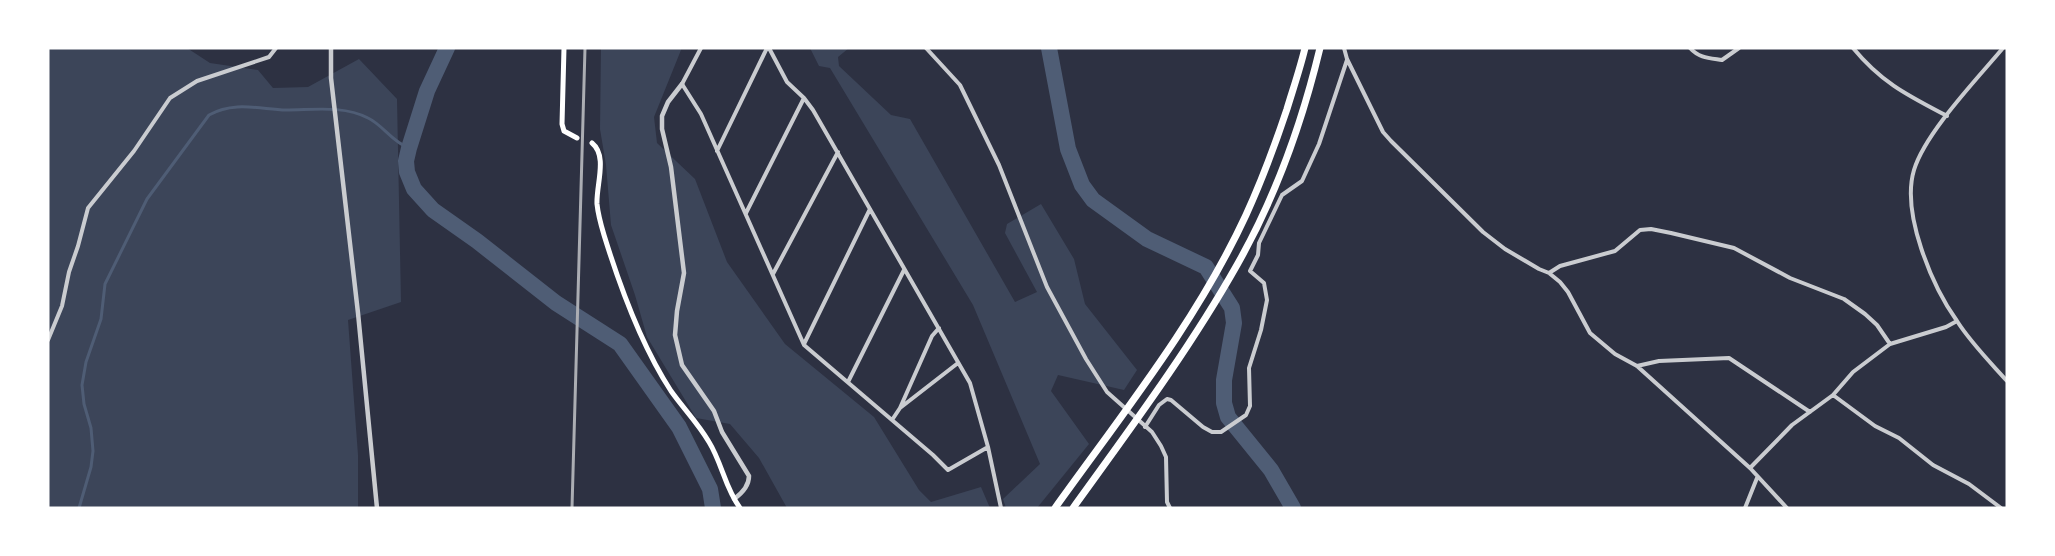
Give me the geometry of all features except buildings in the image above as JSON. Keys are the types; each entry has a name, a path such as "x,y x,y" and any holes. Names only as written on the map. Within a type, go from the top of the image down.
{"highway":[{"path":"1055,508 1110,433 1198,303 1234,237 1277,140 1305,48"},
{"path":"1073,508 1210,311 1238,264 1278,181 1305,103 1320,48"}],"main road":[{"path":"564,48 562,124 564,131 577,138"},
{"path":"592,143 598,148 600,156 597,203 602,228 624,294 644,341 671,390 710,443 740,508"}],"street":[{"path":"48,340 62,306 69,272 88,208 134,151 170,98 197,81 268,57 276,48"},
{"path":"331,48 331,78 358,313 377,508"},
{"path":"702,48 682,84 668,102 662,116 662,129 671,167 684,273 675,335 682,365 714,411 722,432 748,476 749,481 741,494 734,499 732,508"},
{"path":"717,152 768,48"},
{"path":"768,48 787,82 804,98 838,152 970,383 988,447 1001,508"},
{"path":"926,48 960,85 999,165 1047,287 1086,358 1107,392 1152,432 1166,457 1167,502 1170,508"},
{"path":"1344,48 1347,59 1383,132 1391,141 1483,232 1504,249 1549,273 1568,292 1590,333 1615,354 1637,366 1750,468 1787,508"},
{"path":"1690,48 1703,58 1722,60 1739,48"},
{"path":"1853,48 1869,68 1900,92 1947,116"},
{"path":"2003,48 1930,138 1914,168 1911,185 1913,212 1921,246 1931,272 1957,321 2007,381"},
{"path":"1145,427 1159,405 1167,399 1212,432 1221,432 1246,415 1250,406 1249,368 1261,330 1267,300 1264,283 1250,271 1258,255 1258,243 1282,195 1302,181 1319,144 1347,59"},
{"path":"682,84 701,114 804,345 948,470 988,447"},
{"path":"745,214 804,98"},
{"path":"772,275 838,152"},
{"path":"804,345 870,209"},
{"path":"1549,273 1560,266 1615,250 1640,230 1651,229 1671,233 1734,248 1790,278 1844,300 1877,325 1890,344"},
{"path":"848,382 904,269"},
{"path":"1750,468 1792,425 1833,395 1853,372 1890,344 1946,327 1957,321"},
{"path":"892,420 939,328"},
{"path":"1637,366 1659,361 1729,358 1810,412"},
{"path":"900,408 958,363"},
{"path":"1833,395 1875,426 1899,438 1934,465 1969,484 2001,508"},
{"path":"1745,508 1758,478"}],"shaded area":[{"path":"48,48 187,48 210,63 258,70 273,88 308,87 359,59 397,99 401,302 348,320 358,455 358,508 48,508"},
{"path":"601,48 680,48 654,117 657,143 695,179 727,262 785,344 874,417 919,490 931,502 981,487 990,508 787,508 759,458 730,424 696,418 647,337 611,225 606,165 600,129"},
{"path":"810,48 849,48 838,57 839,66 891,115 910,119 1015,302 1037,292 1005,233 1007,224 1041,204 1074,259 1085,304 1137,370 1124,390 1058,375 1051,391 1089,444 1037,508 1006,508 1003,499 1040,464 973,305 830,68 819,66"}],"waterway":[{"path":"447,48 427,91 409,148 406,161 407,172 414,189 433,210 477,241 556,303 620,344 679,427 710,489 713,508"},
{"path":"1049,48 1068,149 1082,185 1093,200 1147,239 1206,267 1232,308 1234,323 1224,380 1224,403 1228,417 1271,470 1293,508"},
{"path":"79,508 91,467 93,451 91,428 84,404 82,385 86,362 101,319 105,284 147,199 209,115 237,107 348,111 373,121 398,142 409,148"}],"railway":[{"path":"572,508 585,48"}]}
